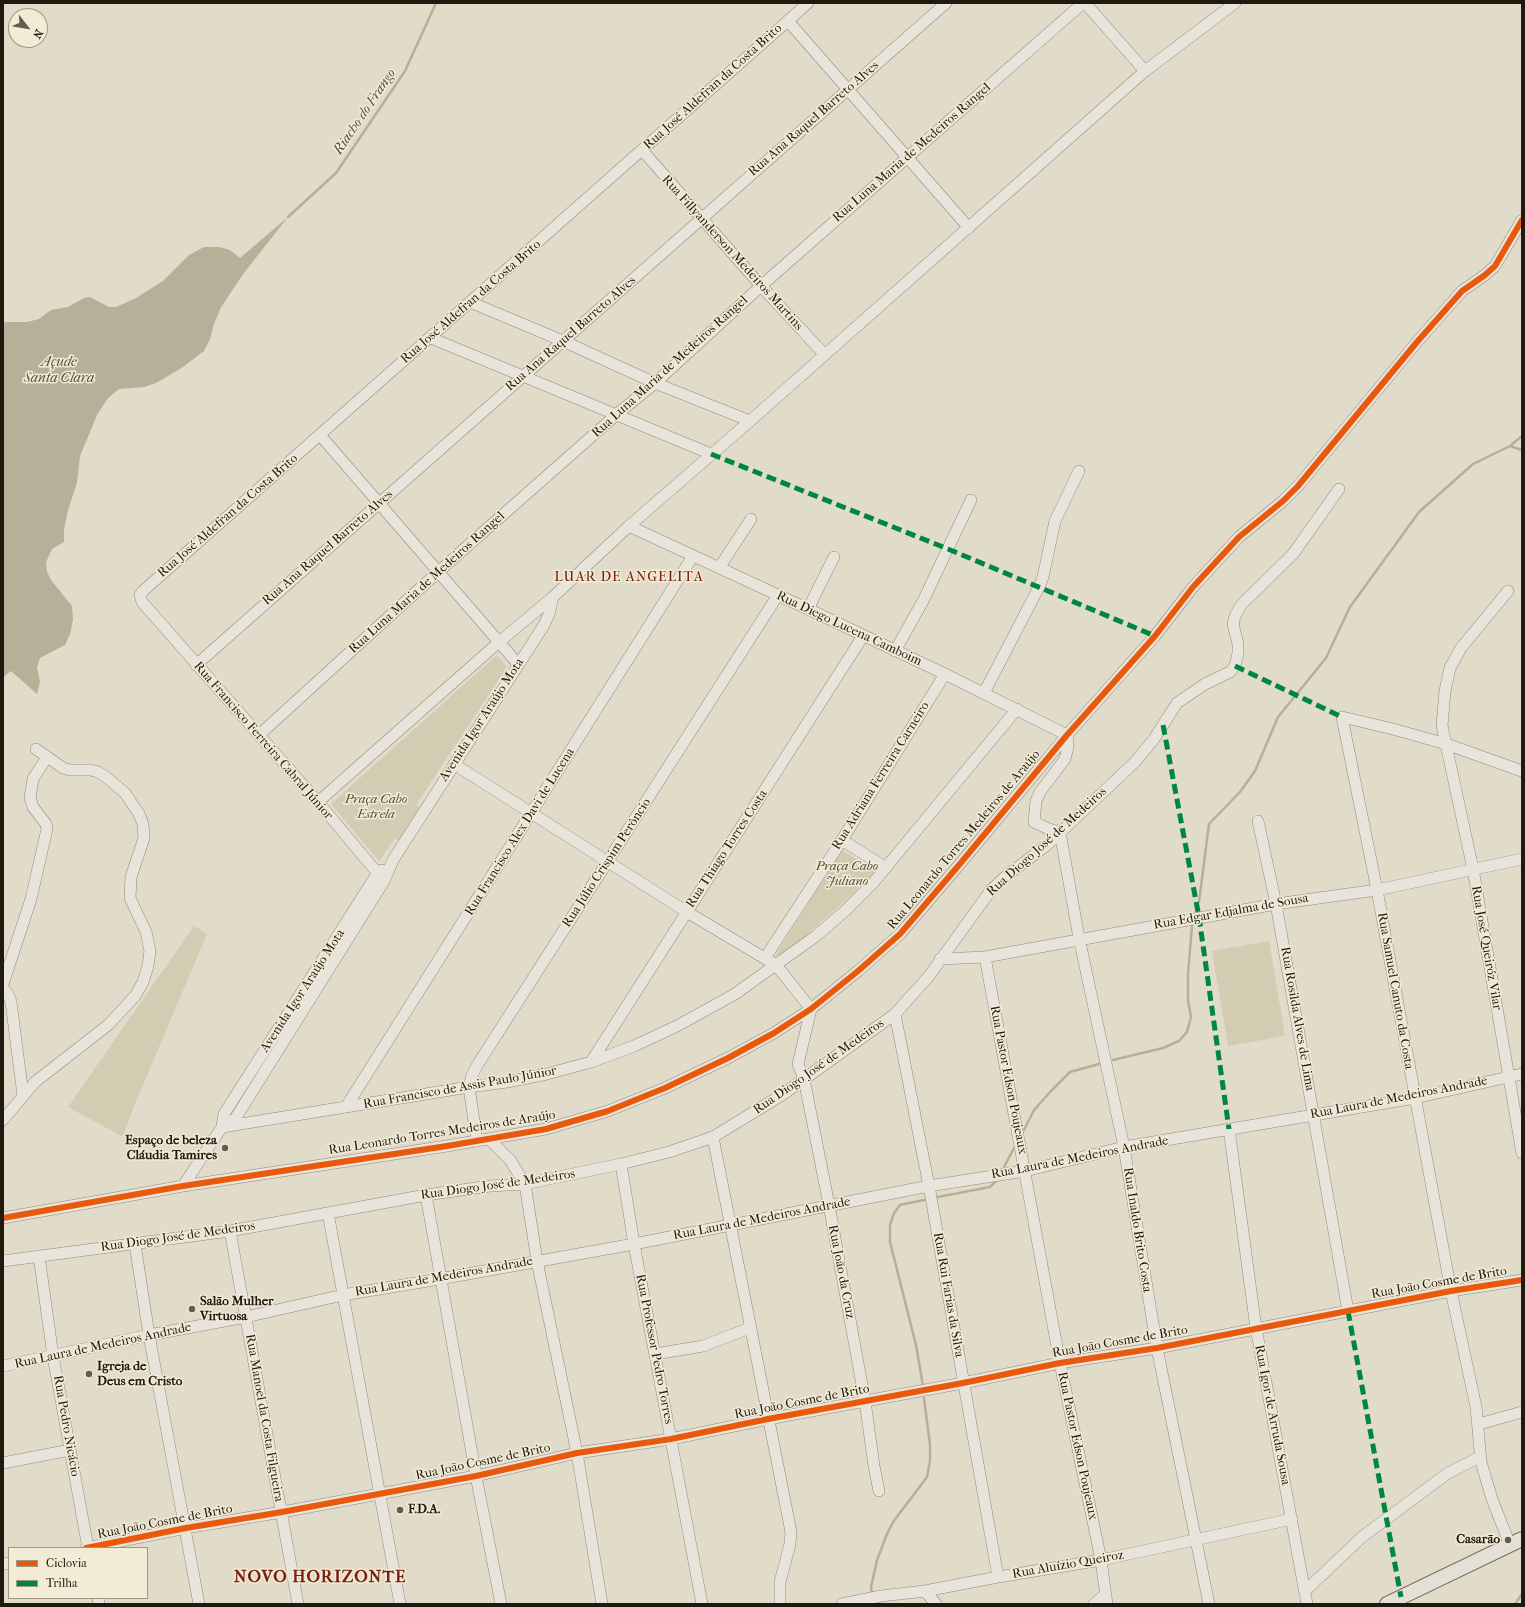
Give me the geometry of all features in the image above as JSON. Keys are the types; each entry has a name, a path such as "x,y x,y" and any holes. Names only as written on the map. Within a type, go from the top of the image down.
{"main road":[{"path":"1387,1604 1516,1542"}],"street":[{"name":"Rua José Aldefran da Costa Brito","path":"142,602 140,595 143,591 431,338 808,3"},
{"name":"Rua Ana Raquel Barreto Alves","path":"196,665 946,3"},
{"path":"1084,3 1145,71"},
{"name":"Rua Luna Maria de Medeiros Rangel","path":"259,735 438,572 1084,3"},
{"path":"318,802 499,642 553,597 628,526 750,421 1145,71 1235,3"},
{"path":"788,21 908,157 968,228"},
{"name":"Rua Fillyanderson Medeiros Martins","path":"642,150 701,219 824,354"},
{"name":"Rua Leonardo Torres Medeiros de Araújo","path":"3,1218 183,1186 546,1129 608,1111 665,1088 728,1058 774,1033 811,1008 858,972 900,934 1067,735 1155,636 1193,588 1240,537 1283,501 1302,481 1417,342 1462,291 1486,275 1495,266 1522,220"},
{"path":"470,302 655,382 750,421"},
{"path":"431,338 711,454"},
{"path":"320,435 378,504 518,664"},
{"path":"984,693 1043,578 1055,521 1079,472"},
{"name":"Rua Diogo José de Medeiros","path":"3,1261 230,1231 426,1195 490,1186 525,1184 621,1164 669,1152 713,1137 782,1095 895,1014 914,993 991,890 1004,877 1042,850 1144,752 1177,703 1205,684 1225,675 1235,666 1238,653 1238,644 1233,624 1235,616 1241,605 1293,554 1339,490"},
{"path":"895,651 923,601 971,500"},
{"path":"719,568 751,519"},
{"name":"Rua Diego Lucena Camboim","path":"628,526 945,674 1067,735"},
{"name":"Rua Francisco Alex Davi de Lucena","path":"346,1107 693,556"},
{"path":"808,609 834,557"},
{"name":"Rua José Queiróz Vilar","path":"1508,591 1461,648 1450,668 1442,712 1442,726 1473,869 1522,1153"},
{"name":"Rua Júlio Crispim Perôncio","path":"468,1087 478,1064 778,595"},
{"name":"Avenida Igor Araújo Mota","path":"183,1186 222,1127 235,1119 380,877 393,860 544,625 549,614 553,597"},
{"name":"Rua Francisco Ferreira Cabral Júnior","path":"142,602 318,802 380,877"},
{"name":"Rua Thiago Torres Costa","path":"591,1062 863,636"},
{"name":"Rua Adriana Ferreira Carneiro","path":"765,958 842,840 945,674"},
{"name":"Rua Francisco de Assis Paulo Júnior","path":"222,1127 506,1082 547,1074 591,1062 634,1046 677,1026 735,994 816,936 845,911 886,868 1016,709"},
{"name":"Rua Samuel Canuto da Costa","path":"1446,744 1393,729 1342,717 1377,890 1450,1291 1476,1407 1479,1424 1480,1457 1484,1475 1516,1542"},
{"path":"1060,832 1034,822 1036,800 1040,792 1064,759 1068,747 1067,735"},
{"path":"1446,744 1522,771"},
{"path":"3,1120 13,1110 23,1095 35,1082 108,1025 135,996 143,982 148,966 150,952 146,932 130,898 132,873 144,838 143,824 139,814 125,793 106,777 91,770 70,770 63,768 36,749"},
{"path":"3,984 31,899 47,829 46,824 33,807 30,798 33,779 47,757"},
{"path":"454,764 688,912 776,965 811,1008"},
{"name":"Rua Rosilda Alves de Lima","path":"1258,821 1276,904 1348,1311"},
{"name":"Rua Inaldo Brito Costa","path":"1060,832 1079,938 1124,1147 1157,1348 1209,1604"},
{"path":"842,840 886,868"},
{"name":"Rua Edgar Edjalma de Sousa","path":"940,959 985,957 1079,938 1276,904 1377,890 1522,859"},
{"name":"Rua Pastor Edson Poujeaux","path":"985,957 1060,1363 1101,1560 1106,1599"},
{"path":"3,988 8,994 10,1002 23,1095"},
{"name":"Rua João da Cruz","path":"811,1008 798,1064 804,1079 829,1205 865,1401 879,1491"},
{"name":"Rua Rui Farias da Silva","path":"895,1014 929,1186 998,1577"},
{"name":"Rua Laura de Medeiros Andrade","path":"3,1366 148,1335 246,1317 343,1295 634,1244 929,1186 1025,1171 1124,1147 1415,1098 1522,1074"},
{"path":"468,1087 477,1140"},
{"name":"Rua Igor de Arruda Sousa","path":"1229,1130 1256,1328 1307,1604"},
{"path":"713,1137 791,1532 790,1544 780,1582 780,1604"},
{"path":"489,1139 510,1160 525,1184 537,1261 577,1453 602,1604"},
{"name":"Rua Professor Pedro Torres","path":"621,1164 634,1244 702,1604"},
{"path":"426,1195 476,1476 501,1604"},
{"path":"328,1213 400,1604"},
{"name":"Rua Manoel da Costa Filgueira","path":"230,1231 298,1604"},
{"path":"134,1244 148,1335 186,1528 199,1604"},
{"name":"Rua Pedro Nicácio","path":"39,1256 53,1356 87,1547"},
{"name":"Rua João Cosme de Brito","path":"92,1547 186,1528 476,1476 577,1453 671,1439 768,1419 963,1384 1060,1363 1157,1348 1450,1291 1522,1280"},
{"path":"655,1354 702,1346 750,1328"},
{"path":"1479,1424 1522,1412"},
{"path":"3,1463 70,1450"},
{"path":"1305,1591 1368,1532 1448,1472 1480,1457"},
{"name":"Rua Aluízio Queiroz","path":"842,1604 881,1596 924,1591 1101,1560 1292,1520"},
{"path":"924,1591 936,1604"},
{"path":"1094,1604 1106,1599"}],"green space":[{"name":"Praça Cabo Estrela","path":"497,655 507,667 416,805 422,809 401,841 395,838 379,861 331,804"},
{"name":"Praça Cabo Juliano","path":"842,850 876,871 793,947 775,956"},
{"path":"194,926 207,934 134,1106 123,1137 68,1107"},
{"path":"1269,941 1285,1036 1228,1046 1212,951"}],"water":[{"name":"Açude Santa Clara","path":"288,217 244,273 221,307 210,339 204,351 180,369 156,383 144,387 119,389 108,398 97,415 80,456 77,483 68,510 64,530 64,542 52,549 46,562 47,572 51,580 72,606 73,620 70,634 65,645 40,658 37,667 40,682 37,694 11,671 3,677 3,322 27,322 39,319 51,310 68,307 84,298 90,297 109,307 116,307 136,298 163,281 189,255 204,247 219,247 230,250 240,258"}],"waterway":[{"name":"Riacho do Frango","path":"288,217 336,173 405,71 436,3"},
{"path":"1199,902 1209,824 1240,792 1255,771 1278,717 1326,658 1350,607 1419,512 1473,464 1510,446 1522,436"},
{"path":"1510,446 1522,450"},
{"path":"1113,1060 1163,1048 1179,1041 1187,1032 1191,1017 1188,1000 1188,974 1192,926"},
{"path":"1024,1130 1034,1110 1070,1072 1099,1064"},
{"path":"1004,1167 1014,1148"},
{"path":"938,1197 990,1187 998,1179"},
{"path":"923,1386 916,1345 890,1242 890,1225 894,1213 900,1205 924,1200"},
{"path":"872,1595 871,1587 877,1560 887,1534 893,1522 927,1477 930,1461 930,1445 924,1398"},
{"path":"1515,1604 1522,1594"}],"marked path":[{"path":"711,454 948,549 1155,636"},
{"path":"1235,666 1342,717"},
{"path":"1163,725 1199,917 1229,1129"},
{"path":"1348,1311 1401,1597"}],"cycle path":[{"path":"3,1218 183,1186 447,1146 546,1129 608,1111 665,1088 728,1058 774,1033 811,1009 858,971 900,934 1067,735 1155,636 1193,587 1239,537 1283,501 1298,486 1417,342 1462,291 1495,266 1522,220"},
{"path":"91,1547 186,1528 476,1476 577,1453 671,1439 1060,1363 1157,1348 1451,1291 1522,1280"}],"place":[{"name":"Espaço de beleza Cláudia Tamires","path":"225,1148"},
{"name":"Salão Mulher Virtuosa","path":"192,1309"},
{"name":"Igreja de Deus em Cristo","path":"89,1374"},
{"name":"F.D.A.","path":"400,1510"},
{"name":"Casarão","path":"1508,1540"}],"district":[{"name":"LUAR DE ANGELITA","path":"629,578"},
{"name":"NOVO HORIZONTE","path":"320,1578"}]}
